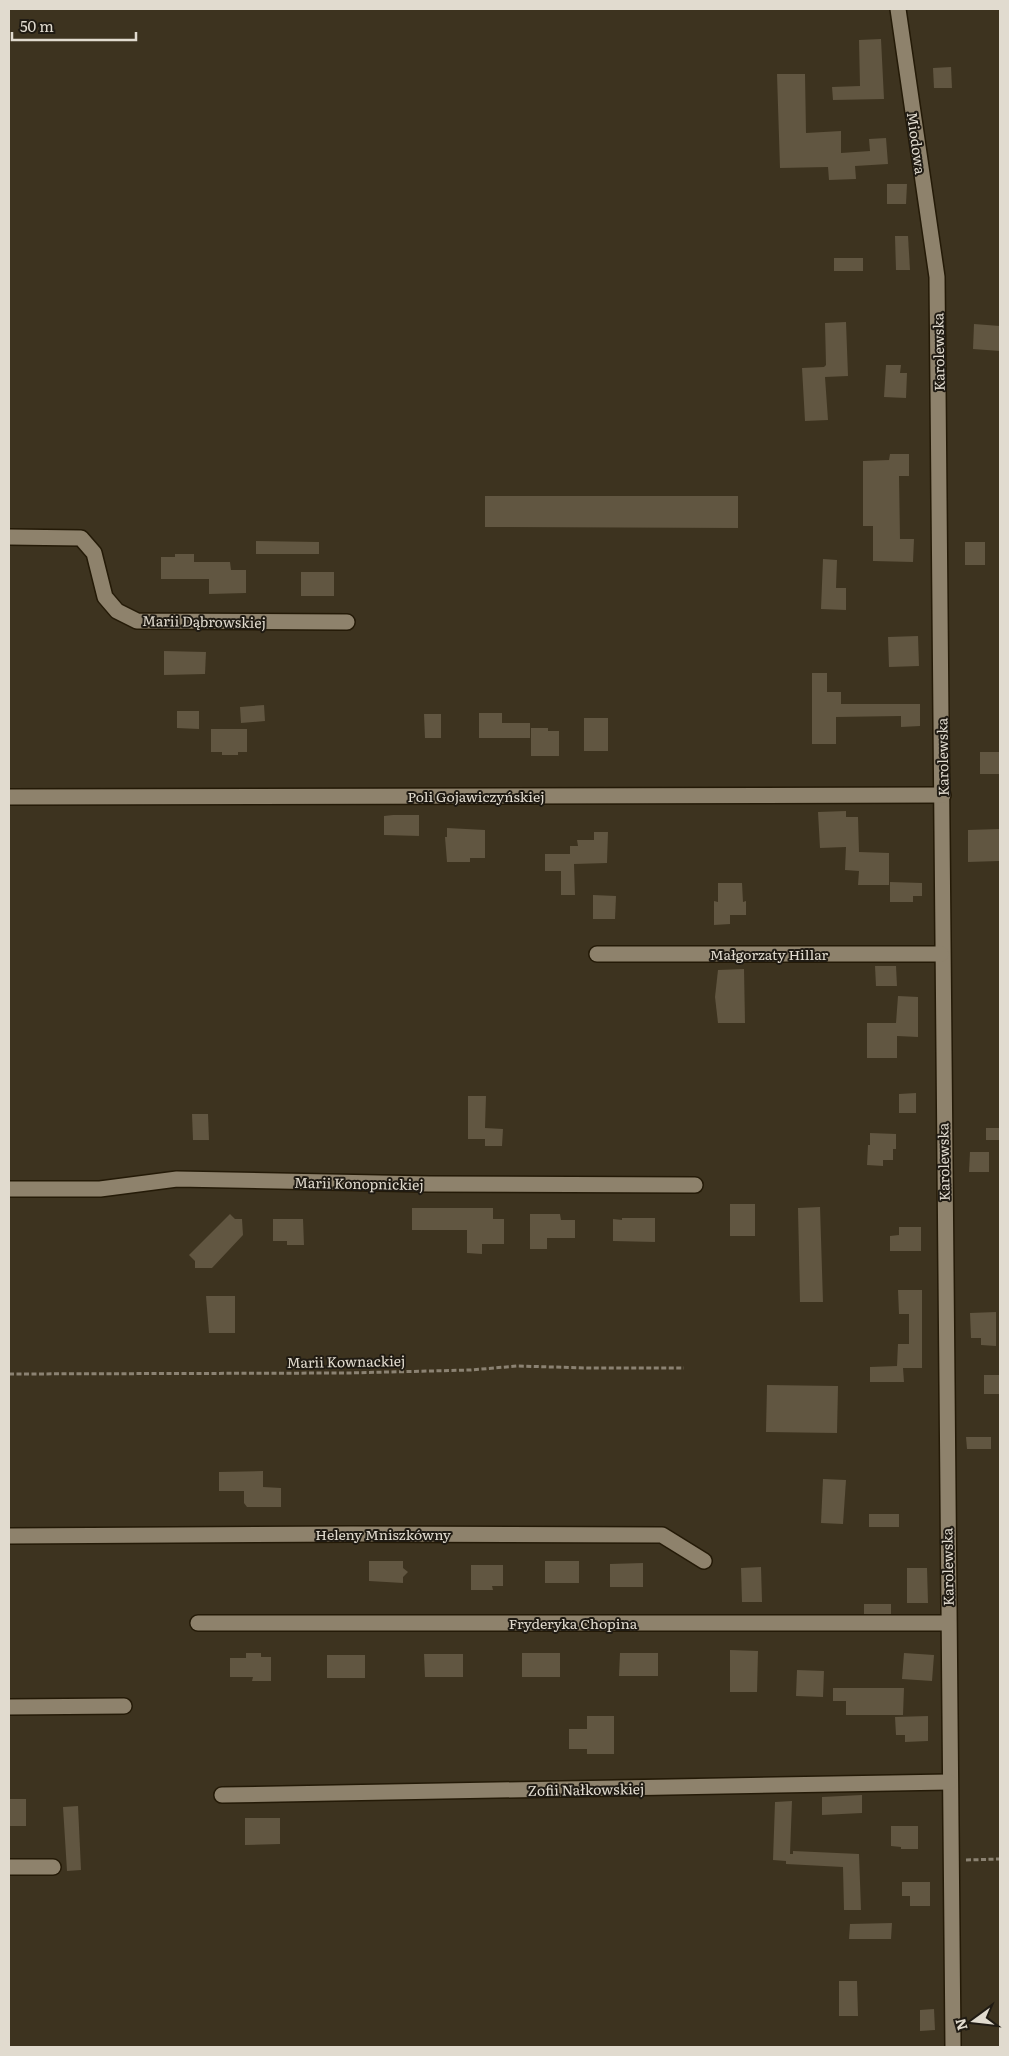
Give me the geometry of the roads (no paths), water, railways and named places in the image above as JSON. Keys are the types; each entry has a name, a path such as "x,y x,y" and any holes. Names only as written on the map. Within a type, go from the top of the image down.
{"street":[{"name":"Miodowa","path":"898,9 937,277"},
{"name":"Karolewska","path":"937,277 943,794 941,954 953,2047"},
{"name":"Marii Dąbrowskiej","path":"9,537 82,538 94,552 105,597 118,611 137,621 347,622"},
{"name":"Poli Gojawiczyńskiej","path":"9,797 943,794"},
{"name":"Małgorzaty Hillar","path":"597,954 941,954"},
{"name":"Marii Konopnickiej","path":"9,1189 100,1189 177,1179 429,1184 695,1185"},
{"name":"Heleny Mniszkówny","path":"9,1536 332,1534 662,1536 704,1561"},
{"name":"Fryderyka Chopina","path":"198,1623 948,1624"},
{"path":"9,1707 124,1706"},
{"name":"Zofii Nałkowskiej","path":"222,1795 950,1782"},
{"path":"9,1867 53,1867"}]}
